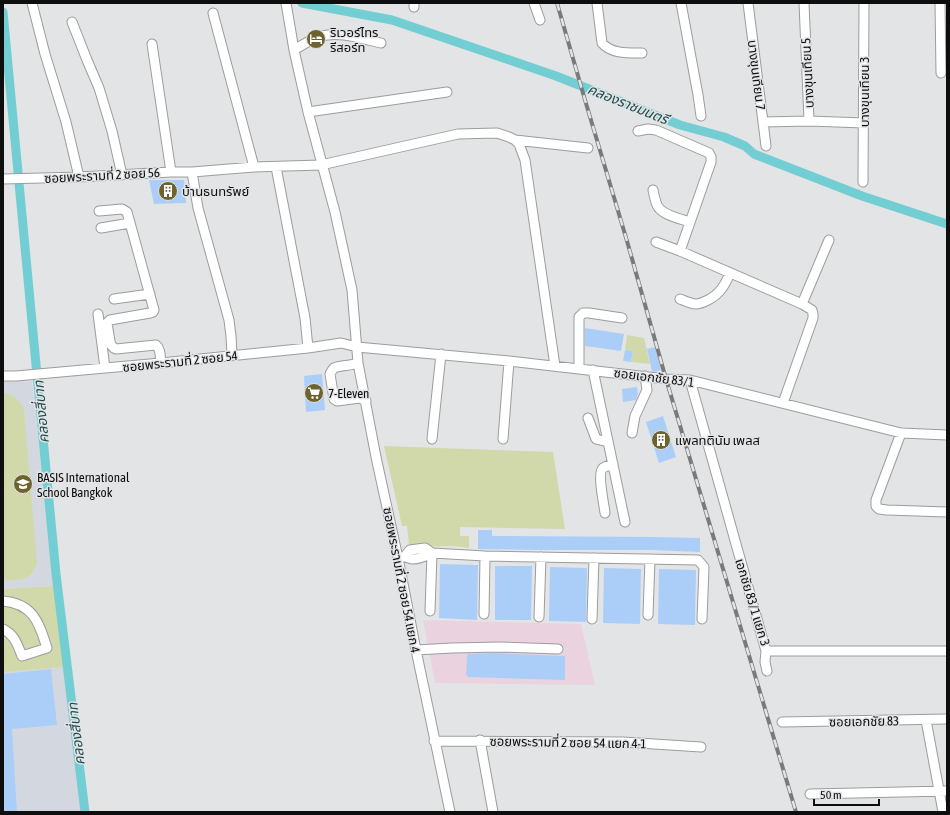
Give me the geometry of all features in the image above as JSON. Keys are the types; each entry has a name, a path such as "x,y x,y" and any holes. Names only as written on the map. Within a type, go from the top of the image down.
{"street":[{"path":"32,3 45,54 64,115 79,177"},
{"path":"534,3 540,20"},
{"path":"597,3 602,43 606,48 621,52 642,53"},
{"path":"681,3 701,116"},
{"name":"บางขุนเทียน 7","path":"748,3 766,146"},
{"name":"บางขุนเทียน 5","path":"763,122 809,121 804,3"},
{"name":"บางขุนเทียน 3","path":"863,182 864,3"},
{"path":"940,3 941,72"},
{"name":"ซอยพระรามที่ 2 ซอย 54 แยก 4","path":"286,7 308,112 321,165 335,212 352,290 358,363 376,457 402,557 416,650 450,812"},
{"path":"212,13 254,168"},
{"path":"72,22 99,88 112,131 122,175"},
{"path":"294,50 326,35 339,34 381,42"},
{"path":"152,44 171,172"},
{"path":"308,112 447,92"},
{"path":"809,121 864,123"},
{"path":"638,131 648,129 656,130 711,155 711,162 680,251"},
{"name":"ซอยพระรามที่ 2 ซอย 56","path":"3,179 79,177 321,165 458,134 497,133 515,140 588,148"},
{"path":"515,140 519,144 525,160 555,366"},
{"path":"276,167 305,318 308,348"},
{"path":"192,172 198,208 229,320 232,336 232,355"},
{"path":"653,190 657,206 662,211 690,222"},
{"path":"99,211 124,209 127,212 154,310 153,312 108,321 111,345 116,349 156,345 159,349 161,363"},
{"path":"101,228 130,223"},
{"path":"802,304 828,240"},
{"path":"656,242 802,304 812,310 813,318 783,403"},
{"path":"680,299 696,304 702,303 714,297 725,285 730,273"},
{"path":"114,299 150,294"},
{"path":"579,369 580,317 583,313 622,318"},
{"path":"98,314 105,368"},
{"name":"ซอยพระรามที่ 2 ซอย 54","path":"3,376 161,363 308,348 341,343 357,347"},
{"name":"ซอยเอกชัย 83/1","path":"357,347 509,361 666,379 690,380 901,433 947,435"},
{"path":"432,439 441,354"},
{"path":"503,438 509,361"},
{"path":"358,363 334,368 332,370 330,374 334,399 341,401 360,398 366,401"},
{"path":"593,370 625,522"},
{"path":"632,433 635,416 647,390 645,376"},
{"name":"เอกชัย 83/1 แยก 3","path":"690,380 766,651 947,651"},
{"path":"588,418 596,439 608,442"},
{"path":"901,433 876,500 876,506 880,509 887,510 947,512"},
{"path":"605,513 600,479 602,469 613,464"},
{"path":"430,611 432,552"},
{"path":"402,557 412,559 426,557 432,552 486,556 695,559 698,560 704,567 702,619"},
{"path":"484,614 486,556"},
{"path":"539,617 541,557"},
{"path":"592,619 594,558"},
{"path":"648,615 650,559"},
{"path":"3,601 12,602 23,606 34,616 40,626 47,648 22,656 16,640 10,633 3,629"},
{"path":"416,650 501,647 558,650"},
{"path":"766,651 765,662 767,671"},
{"name":"ซอยเอกชัย 83","path":"782,722 947,719"},
{"path":"926,720 943,791 943,812"},
{"name":"ซอยพระรามที่ 2 ซอย 54 แยก 4-1","path":"434,740 623,742 701,747"},
{"path":"480,740 493,812"},
{"path":"810,794 943,791"}],"shaded area":[{"name":"BASIS International School Bangkok","path":"32,381 54,586 3,589 3,382"},
{"path":"423,620 581,624 595,685 435,683"},
{"path":"64,667 81,812 3,812 3,672"}],"green space":[{"path":"627,335 644,338 650,364 631,362 633,351 625,350"},
{"path":"3,393 16,398 24,409 37,563 32,574 28,577 3,581"},
{"path":"384,446 553,452 565,529 460,527 460,536 469,536 469,548 453,546 413,547 409,545 407,526 402,526"},
{"path":"54,586 64,667 3,672 3,589"}],"building":[{"name":"บ้านธนทรัพย์","path":"149,180 184,180 186,203 154,204"},
{"path":"585,328 624,334 621,351 585,346"},
{"path":"655,347 661,370 654,372 652,371 647,349"},
{"path":"625,350 633,351 631,362 623,361"},
{"name":"7-Eleven","path":"322,374 325,410 306,412 304,376"},
{"path":"637,387 638,394 636,400 623,402 622,389"},
{"name":"แพลทตินัม เพลส","path":"663,416 676,457 659,463 646,422"},
{"path":"478,530 492,530 492,536 700,538 700,552 652,550 478,549"},
{"path":"440,564 478,565 477,620 439,618"},
{"path":"495,566 532,566 531,620 495,620"},
{"path":"550,567 587,568 586,622 549,621"},
{"path":"604,568 641,569 640,624 603,623"},
{"path":"659,569 696,570 695,625 658,624"},
{"path":"493,653 565,656 565,680 468,677 466,674 468,654"},
{"path":"51,669 57,725 12,729 17,812 3,812 3,674"}],"waterway":[{"name":"คลองราชมนตรี","path":"302,3 392,20 556,76 680,125 724,137 745,146 754,154 862,196 947,224"},
{"name":"คลองสี่บาท","path":"3,12 56,574 85,812"}],"railway":[{"path":"557,3 666,379 796,812"}],"place":[{"name":"ริเวอร์ไทร รีสอร์ท","path":"316,39"},
{"name":"บ้านธนทรัพย์","path":"168,191"},
{"name":"7-Eleven","path":"314,393"},
{"name":"แพลทตินัม เพลส","path":"661,440"},
{"name":"BASIS International School Bangkok","path":"23,484"}]}
